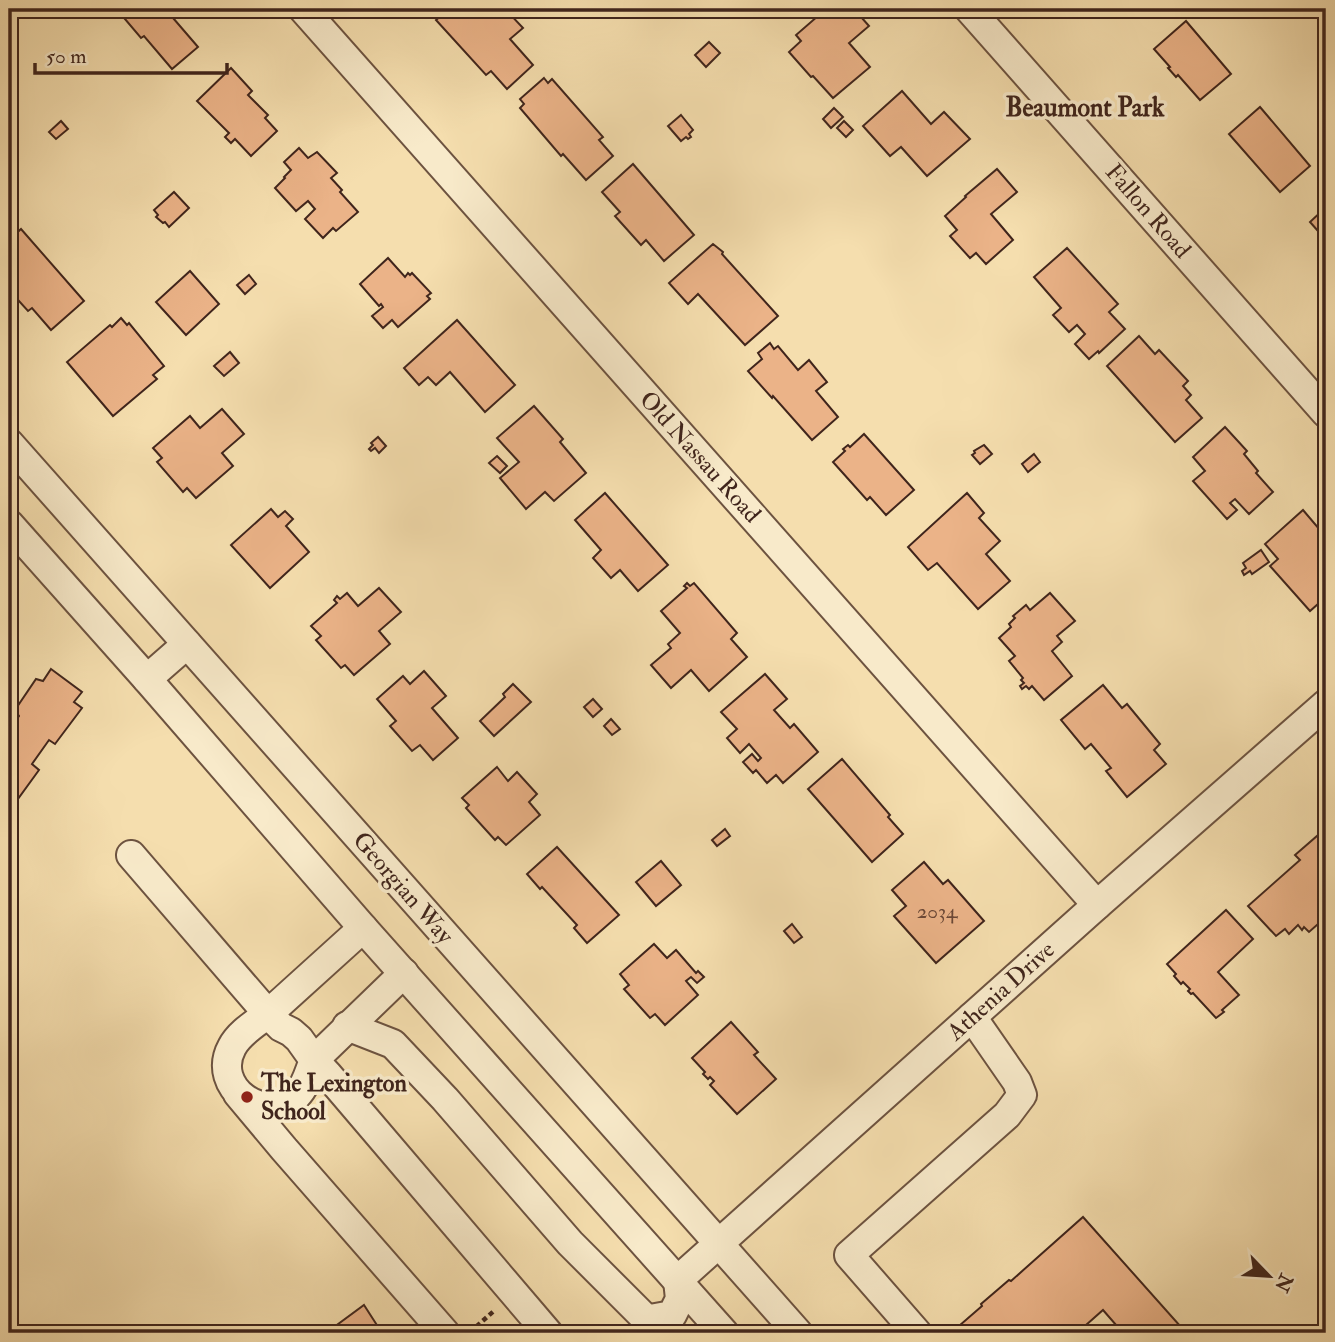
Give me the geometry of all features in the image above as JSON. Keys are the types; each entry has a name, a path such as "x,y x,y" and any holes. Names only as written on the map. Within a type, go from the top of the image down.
{"street":[{"name":"Old Nassau Road","path":"303,9 1097,905"},
{"name":"Fallon Road","path":"969,9 1326,412"},
{"name":"Georgian Way","path":"9,443 798,1333"},
{"path":"9,524 363,928 724,1333"},
{"path":"147,679 187,644"},
{"name":"Athenia Drive","path":"678,1280 1326,704"},
{"path":"131,855 268,1014 299,1039 314,1060 548,1333"},
{"path":"363,928 238,1039 231,1048 228,1072 231,1084 238,1094 292,1159 445,1333"},
{"path":"238,1094 248,1102 274,1107 297,1095 314,1060 404,973"},
{"path":"917,1333 849,1255 1007,1115 1022,1095 1017,1082 972,1017"},
{"path":"347,1026 393,1044 445,1099 570,1242 652,1327 672,1314 680,1299 678,1280"}],"path":[{"path":"469,1333 504,1303"}],"building":[{"path":"122,9 169,9 167,11 198,47 172,69 119,12"},
{"path":"449,9 482,9 486,14 492,9 505,9 523,28 510,39 533,65 507,89 491,71 486,75 436,20"},
{"path":"826,9 854,9 869,26 849,43 870,67 833,98 789,52 801,41 796,35"},
{"path":"1186,21 1231,74 1200,100 1178,75 1176,77 1154,49"},
{"path":"709,42 720,53 706,67 695,55"},
{"path":"231,68 252,91 248,95 268,115 265,118 277,131 251,156 235,139 231,143 225,137 229,133 197,101"},
{"path":"544,78 548,83 552,79 603,137 599,140 613,156 586,180 563,154 561,156 520,108 524,104 520,99"},
{"path":"902,91 931,124 944,112 970,139 927,176 901,147 890,156 863,126"},
{"path":"1260,107 1310,166 1280,192 1229,134"},
{"path":"834,108 843,117 831,128 823,119"},
{"path":"681,115 693,130 689,134 691,137 681,141 668,126"},
{"path":"61,121 68,129 56,139 49,132"},
{"path":"844,121 853,130 846,137 837,128"},
{"path":"299,148 308,158 317,152 337,173 331,178 358,212 336,231 333,228 323,238 305,219 315,209 308,201 296,211 275,188 291,170 284,162"},
{"path":"633,164 694,235 664,261 646,240 641,245 615,216 620,212 602,192"},
{"path":"997,169 1017,192 991,214 1013,240 986,264 976,253 970,258 950,236 957,230 945,216"},
{"path":"174,192 189,208 169,227 156,217 158,215 154,210"},
{"path":"1326,207 1326,240 1310,222"},
{"path":"21,229 84,301 51,330 32,308 28,311 9,290 9,240"},
{"path":"713,244 778,316 745,345 698,294 688,304 669,283"},
{"path":"1067,248 1118,304 1109,312 1125,329 1089,359 1075,344 1085,334 1077,325 1069,332 1053,315 1061,308 1034,277"},
{"path":"388,258 405,277 412,273 431,293 427,296 430,299 398,327 392,320 383,328 372,316 383,307 381,304 379,306 360,284"},
{"path":"190,271 219,304 186,335 156,302"},
{"path":"249,275 256,284 245,294 237,285"},
{"path":"121,318 127,325 129,323 164,366 153,375 157,379 113,416 67,362"},
{"path":"457,320 515,385 485,412 450,372 436,385 428,377 419,385 404,368"},
{"path":"1139,336 1155,354 1159,350 1188,381 1183,386 1191,395 1186,400 1202,418 1175,442 1107,366"},
{"path":"770,343 774,349 778,346 798,370 809,360 827,382 816,391 838,417 812,440 748,371 762,359 758,353"},
{"path":"230,352 239,363 224,376 214,366"},
{"path":"534,406 563,439 560,442 586,473 554,501 545,492 526,509 500,478 519,462 497,438"},
{"path":"222,409 244,434 222,453 233,466 196,498 187,488 183,492 157,462 162,458 153,448 190,416 200,428"},
{"path":"1225,427 1247,451 1244,454 1258,471 1256,473 1273,492 1249,514 1235,499 1230,503 1237,510 1227,519 1193,481 1205,471 1193,457"},
{"path":"864,434 914,490 886,515 870,497 867,500 833,462 845,451 843,449 848,445 850,447"},
{"path":"378,437 386,446 379,453 375,448 371,451 369,449"},
{"path":"984,445 992,454 980,464 972,455"},
{"path":"1034,454 1040,462 1028,472 1022,464"},
{"path":"497,456 507,466 500,473 489,463"},
{"path":"605,493 668,565 638,591 620,570 611,578 593,558 601,550 575,520"},
{"path":"967,493 984,513 979,518 1000,541 986,554 1010,581 978,609 937,563 928,570 908,547"},
{"path":"271,509 278,517 285,511 293,519 286,526 309,552 270,588 231,545"},
{"path":"1303,510 1326,537 1323,542 1326,545 1326,614 1318,604 1310,611 1270,566 1278,559 1265,544"},
{"path":"1261,550 1269,562 1252,574 1250,571 1244,575 1242,571 1246,568 1243,563"},
{"path":"687,583 690,586 694,583 737,633 731,639 747,657 709,691 691,670 671,688 651,665 671,648 668,644 680,633 661,611 687,588 684,586"},
{"path":"379,588 401,612 379,631 390,644 354,675 345,665 341,668 316,640 321,636 311,626 337,603 334,600 337,596 340,599 347,593 358,606"},
{"path":"1050,593 1075,621 1057,636 1062,642 1052,651 1072,676 1044,700 1032,686 1022,689 1020,686 1024,683 1021,680 1023,678 1009,661 1015,656 999,638 1011,627 1009,624 1015,618 1013,616 1026,605 1030,610"},
{"path":"51,669 82,692 74,702 82,708 55,744 49,740 32,764 39,770 15,803 9,798 9,731 19,716 15,710 36,679 43,681"},
{"path":"424,671 446,696 432,708 458,738 433,760 420,745 412,751 390,726 396,721 377,699 403,676 410,684"},
{"path":"765,674 787,699 774,710 790,728 794,724 818,752 783,783 776,775 767,783 756,770 753,773 743,762 752,754 758,761 761,758 749,744 740,753 727,738 737,729 721,712"},
{"path":"513,684 531,702 494,736 480,721 505,697 503,694"},
{"path":"1103,685 1122,708 1127,704 1160,744 1154,750 1166,764 1127,797 1106,771 1111,768 1091,744 1085,749 1061,720"},
{"path":"593,699 602,709 593,717 584,707"},
{"path":"611,719 620,729 612,735 604,726"},
{"path":"842,759 903,834 872,862 808,789"},
{"path":"497,767 508,781 517,772 537,794 529,802 540,815 506,845 498,837 495,840 466,808 469,805 462,798"},
{"path":"725,829 730,836 717,846 712,840"},
{"path":"1317,836 1326,846 1326,887 1319,894 1326,902 1326,917 1309,932 1298,925 1289,934 1285,929 1276,936 1248,906 1300,860 1295,855"},
{"path":"557,847 619,915 587,943 574,928 577,925 527,874"},
{"path":"661,861 681,885 656,906 636,882"},
{"path":"924,862 943,884 948,880 984,921 936,963 894,916 906,906 892,890"},
{"path":"1226,910 1253,939 1218,972 1239,995 1216,1018 1188,991 1190,989 1183,982 1181,984 1167,964"},
{"path":"792,924 802,937 794,943 784,931"},
{"path":"654,944 667,958 676,950 696,973 698,971 704,977 697,983 691,977 686,981 698,995 665,1025 655,1014 650,1018 624,989 629,985 620,974"},
{"path":"731,1022 758,1052 754,1055 776,1079 737,1114 710,1085 714,1081 703,1074 705,1072 692,1058"},
{"path":"1083,1217 1181,1327 1175,1333 1123,1333 1103,1310 1077,1333 952,1332 982,1306 981,1304"},
{"path":"364,1305 382,1333 326,1333"}],"place":[{"name":"The Lexington School","path":"247,1097"}],"district":[{"name":"Beaumont Park","path":"1085,108"}]}
